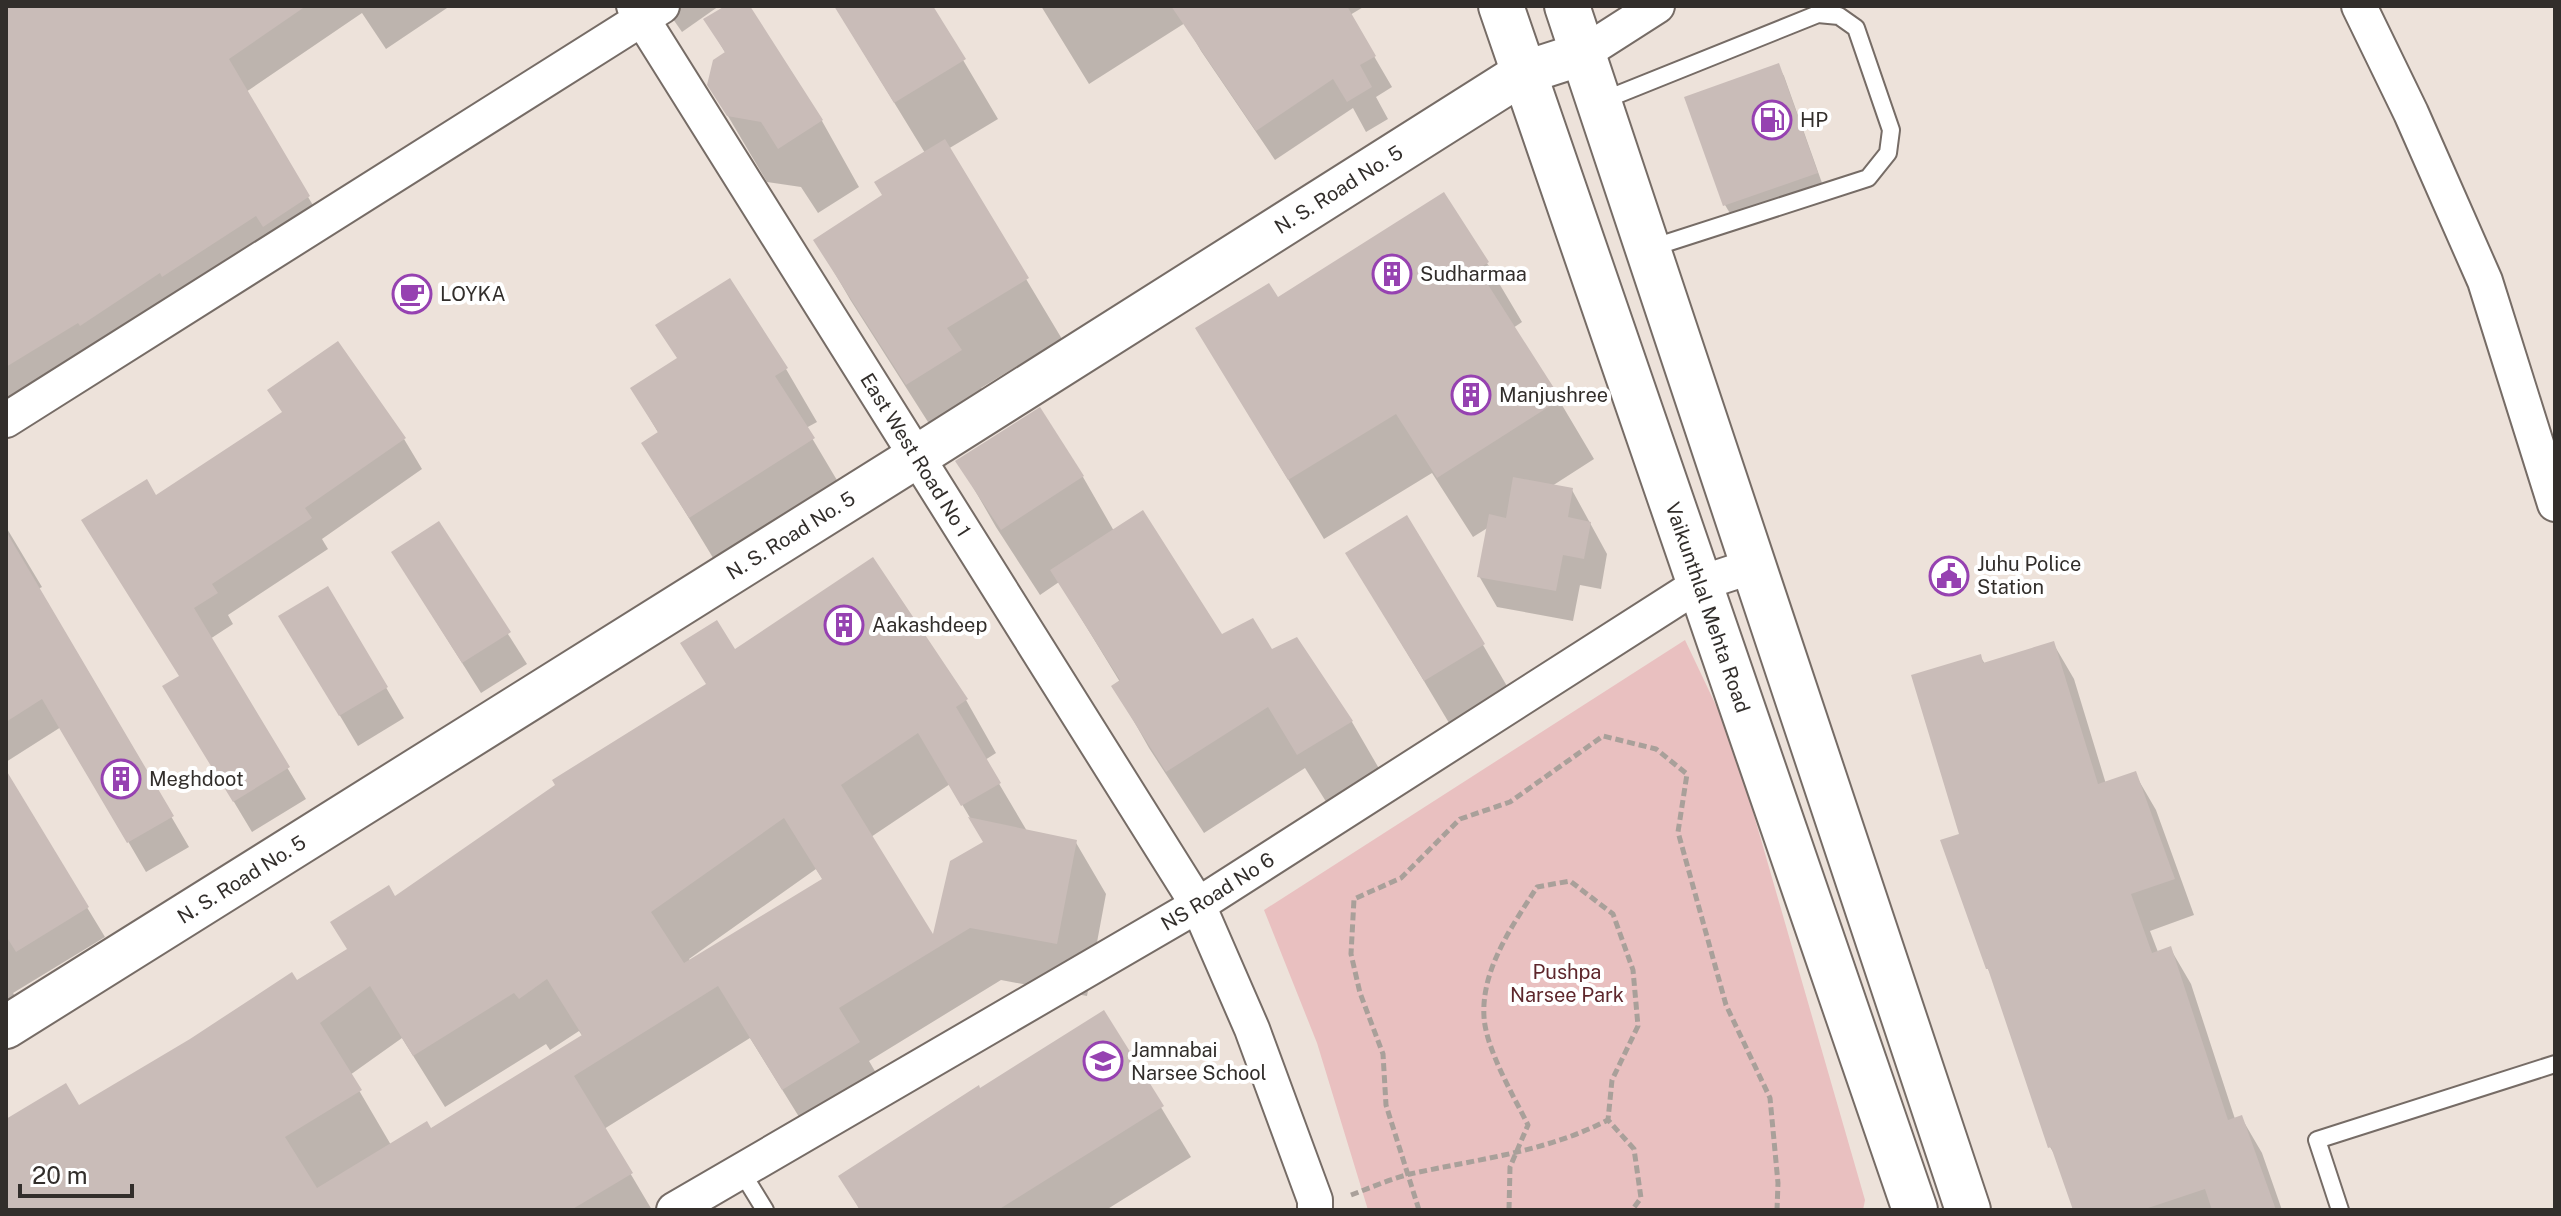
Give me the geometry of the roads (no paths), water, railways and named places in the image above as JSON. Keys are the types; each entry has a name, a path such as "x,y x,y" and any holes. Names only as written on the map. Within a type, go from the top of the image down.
{"main road":[{"name":"Vaikunthlal Mehta Road","path":"1501,6 1911,1204"},
{"path":"1567,6 1968,1210"}],"street":[{"path":"1582,54 1657,6"},
{"path":"2359,6 2411,113 2485,281 2555,504"},
{"path":"6,420 646,10"},
{"name":"East West Road No 1","path":"646,10 916,457 1198,905 1252,1029 1315,1205"},
{"name":"N. S. Road No. 5","path":"6,1027 1523,73 1582,54"},
{"name":"NS Road No 6","path":"674,1210 1198,905 1701,583 1753,566"}],"lane":[{"path":"1598,102 1818,14 1839,16 1856,28 1891,130 1888,153 1868,178 1647,250"},
{"path":"2340,1210 2317,1140 2555,1064"},
{"path":"741,1171 765,1210"}],"place":[{"name":"HP","path":"1772,120"},
{"name":"Sudharmaa","path":"1392,274"},
{"name":"LOYKA","path":"412,294"},
{"name":"Manjushree","path":"1471,395"},
{"name":"Juhu Police Station","path":"1949,576"},
{"name":"Aakashdeep","path":"844,625"},
{"name":"Meghdoot","path":"121,779"},
{"name":"Jamnabai Narsee School","path":"1103,1061"}],"park label":[{"name":"Pushpa Narsee Park","path":"1567,984"}]}
